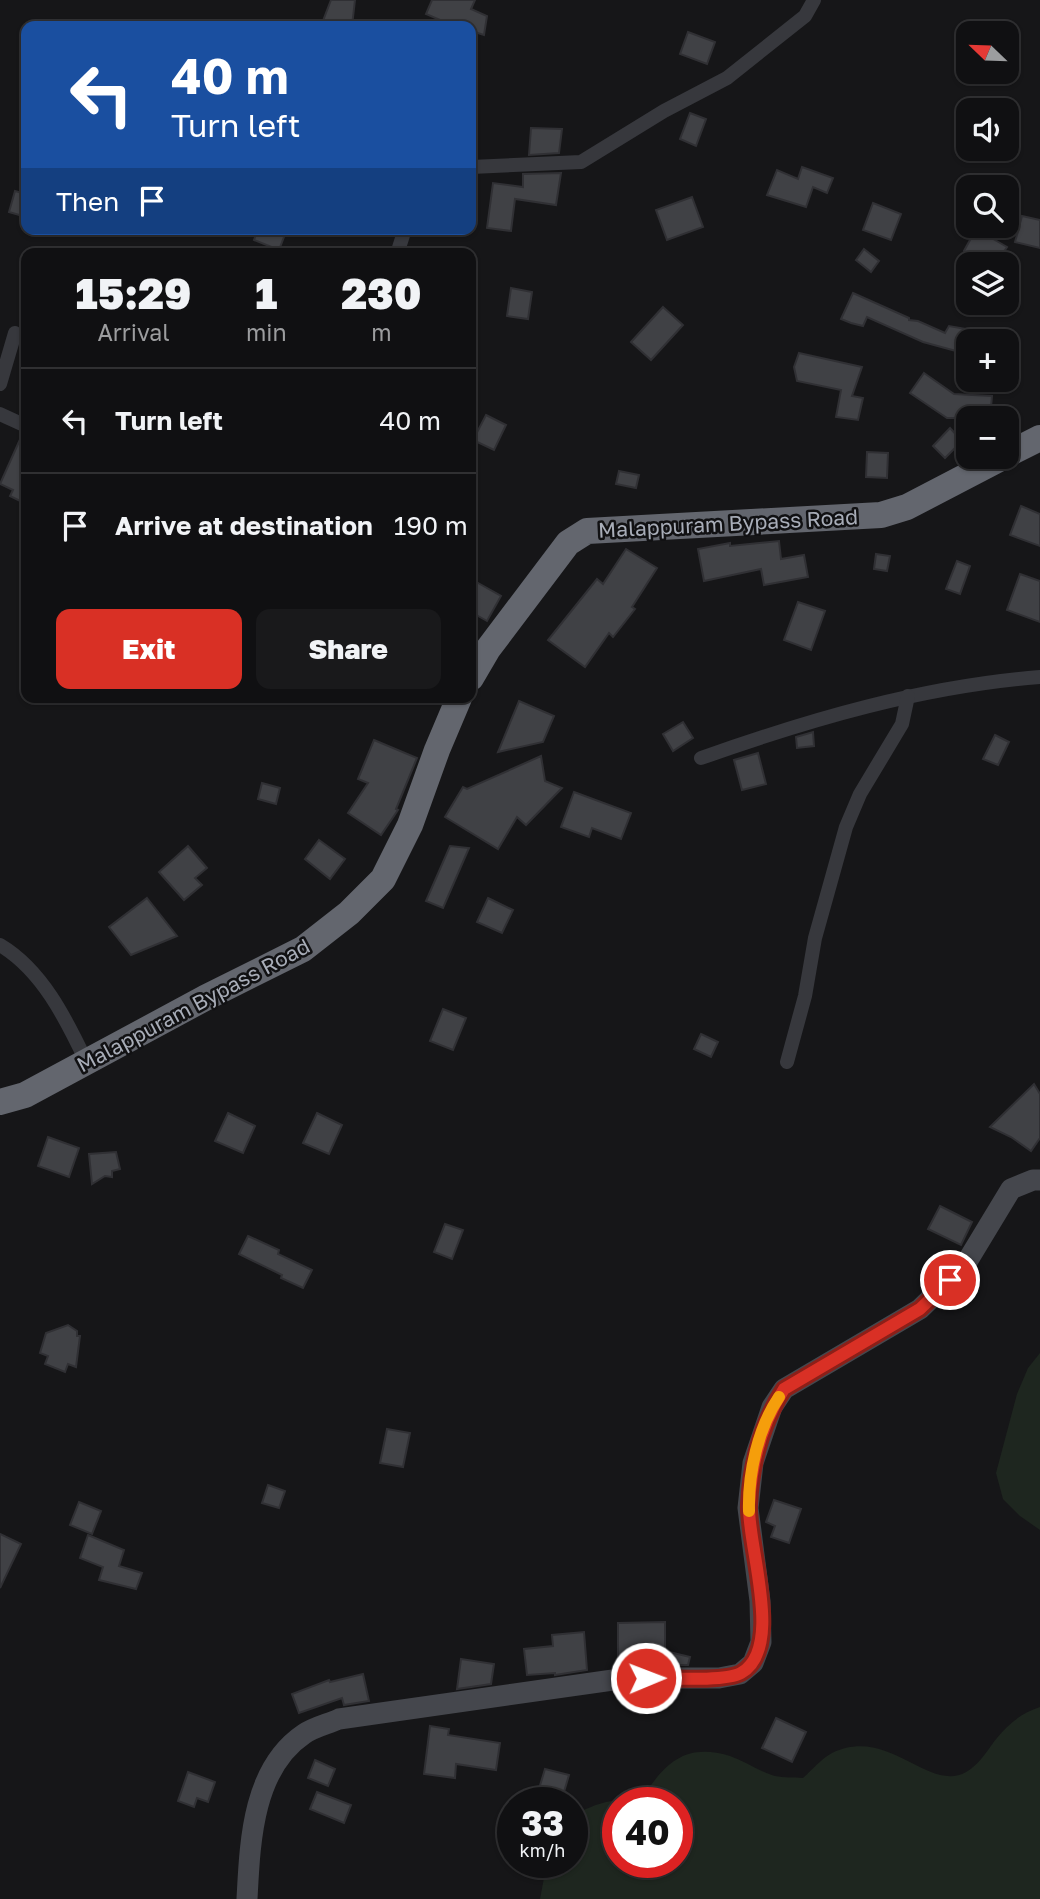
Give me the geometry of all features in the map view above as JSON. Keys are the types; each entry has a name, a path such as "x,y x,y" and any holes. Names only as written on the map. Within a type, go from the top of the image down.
{"highway":[{"name":"Malappuram Bypass Road","path":"1019,449 1040,438"},
{"name":"Malappuram Bypass Road","path":"476,669 488,649 568,543 587,531 881,515 907,506 980,469"},
{"name":"Malappuram Bypass Road","path":"0,1102 25,1095 303,948 349,914 383,879 394,858 410,825 457,703"}],"street":[{"path":"476,167 581,162 664,111 727,78 805,16 814,0"},
{"path":"0,384 15,333"},
{"path":"0,414 21,424"},
{"path":"701,758 781,729 908,696 1003,680 1040,677"},
{"path":"787,1062 805,996 815,938 846,827 860,794 902,724 908,696"},
{"path":"0,945 36,977 63,1012 86,1062"},
{"path":"247,1899 251,1839 264,1786 281,1753 305,1733 340,1719 627,1678 719,1678 740,1674 752,1663 761,1643 761,1601 748,1508 753,1463 772,1407 784,1389 920,1309 965,1265 1012,1189 1033,1180 1040,1180"}],"shaded area":[{"path":"1040,1353 1040,1530 1020,1516 1003,1499 996,1473 1017,1394 1028,1368"},
{"path":"1040,1707 1040,1899 540,1899 544,1878 588,1878 588,1808 602,1803 602,1878 693,1878 693,1787 650,1787 667,1767 688,1754 714,1752 736,1758 775,1776 803,1778 832,1753 851,1747 869,1747 886,1751 931,1772 945,1776 959,1775 976,1764 1011,1723"}],"building":[{"path":"331,0 355,0 353,21 323,21"},
{"path":"432,0 475,0 471,9 487,16 484,35 476,33 476,21 442,21 426,14"},
{"path":"688,32 715,42 707,64 680,54"},
{"path":"690,113 706,119 696,146 680,139"},
{"path":"531,128 562,129 559,153 529,155"},
{"path":"802,167 833,178 827,193 813,187 806,207 767,195 777,170 798,179"},
{"path":"561,173 556,205 515,199 511,231 487,228 493,183 523,187 523,174"},
{"path":"15,191 21,193 21,216 9,212"},
{"path":"692,197 703,227 667,240 656,210"},
{"path":"873,203 901,214 891,240 863,230"},
{"path":"1022,216 1040,220 1040,248 1015,242 1019,238"},
{"path":"256,235 285,235 280,248 254,240"},
{"path":"971,238 992,238 1007,247 1004,252 964,251"},
{"path":"864,249 879,261 871,272 856,260"},
{"path":"511,288 532,292 528,319 507,316"},
{"path":"853,293 909,320 918,321 945,333 949,326 966,329 956,329 956,351 923,342 867,317 863,326 841,319"},
{"path":"663,307 683,325 651,360 631,342"},
{"path":"799,353 862,367 852,396 863,398 858,420 836,417 841,390 797,381 794,367"},
{"path":"924,373 954,394 992,396 991,406 956,406 956,418 947,418 910,393"},
{"path":"486,415 506,425 494,450 476,441 476,434"},
{"path":"950,428 956,434 956,447 945,458 933,446"},
{"path":"21,437 21,502 10,496 13,490 0,484"},
{"path":"867,452 888,453 887,478 866,477"},
{"path":"619,471 639,475 636,488 616,484"},
{"path":"1021,506 1040,514 1040,546 1010,535"},
{"path":"779,541 781,559 804,555 808,577 764,585 761,569 704,581 698,549 730,543 730,546"},
{"path":"626,549 657,568 632,607 635,609 613,637 609,633 585,667 548,640 597,579 603,584"},
{"path":"876,554 890,556 887,571 874,569"},
{"path":"957,561 970,566 960,594 946,589"},
{"path":"1020,574 1040,581 1040,622 1007,610"},
{"path":"476,582 501,596 487,621 476,615"},
{"path":"798,602 825,611 811,650 784,640"},
{"path":"519,701 554,716 543,742 498,752"},
{"path":"683,722 693,738 673,751 663,734"},
{"path":"813,732 814,746 797,748 796,737"},
{"path":"995,735 1009,742 998,765 983,759"},
{"path":"374,740 417,758 396,809 398,810 381,835 348,813 368,783 358,779"},
{"path":"758,753 766,784 742,790 734,760"},
{"path":"541,756 545,781 562,788 526,825 517,817 498,849 445,817 463,787 467,789"},
{"path":"262,783 280,788 276,804 258,799"},
{"path":"574,792 631,813 621,839 592,828 589,837 561,827"},
{"path":"319,840 345,859 330,879 305,859"},
{"path":"188,846 207,868 195,878 202,885 184,900 159,872"},
{"path":"450,846 469,848 443,908 426,901"},
{"path":"147,898 177,936 131,955 109,927"},
{"path":"488,898 513,910 502,933 477,922"},
{"path":"443,1009 466,1018 453,1050 430,1041"},
{"path":"701,1034 718,1042 711,1057 694,1049"},
{"path":"1034,1084 1040,1094 1040,1138 1031,1151 990,1127"},
{"path":"228,1113 255,1126 243,1153 215,1141"},
{"path":"317,1113 342,1125 329,1154 303,1143"},
{"path":"48,1137 79,1148 69,1177 38,1166"},
{"path":"116,1152 120,1169 112,1171 112,1177 105,1176 92,1184 89,1154"},
{"path":"940,1206 972,1222 961,1245 928,1229"},
{"path":"445,1224 463,1230 452,1259 434,1252"},
{"path":"248,1236 279,1250 278,1254 312,1270 303,1288 239,1254"},
{"path":"68,1325 80,1336 76,1367 68,1364 65,1372 45,1364 48,1356 40,1353 46,1333"},
{"path":"387,1429 410,1433 403,1467 380,1463"},
{"path":"268,1485 285,1491 279,1508 262,1503"},
{"path":"774,1500 801,1509 789,1543 771,1537 775,1526 766,1522"},
{"path":"79,1502 101,1511 92,1534 70,1525"},
{"path":"0,1534 21,1544 0,1588"},
{"path":"88,1535 124,1550 119,1566 142,1573 136,1589 99,1580 103,1567 80,1558"},
{"path":"665,1622 665,1651 690,1657 688,1665 639,1665 639,1659 618,1659 618,1623"},
{"path":"584,1632 587,1670 555,1675 527,1675 524,1649 553,1646 552,1635"},
{"path":"461,1659 494,1664 491,1684 457,1689"},
{"path":"363,1674 369,1701 344,1705 342,1698 299,1713 292,1694 329,1680 330,1682"},
{"path":"776,1718 806,1732 792,1762 762,1748"},
{"path":"430,1726 449,1729 448,1735 500,1743 496,1770 456,1764 455,1778 424,1774"},
{"path":"315,1760 335,1769 328,1786 308,1778"},
{"path":"545,1769 569,1775 565,1787 540,1787"},
{"path":"188,1772 215,1782 208,1802 197,1798 194,1807 178,1801"},
{"path":"317,1792 351,1805 344,1823 310,1809"}],"slow traffic":[{"path":"749,1511 753,1463 772,1407 779,1397"}],"route":[{"path":"646,1678 719,1678 740,1674 752,1663 761,1643 761,1601 748,1508 753,1463 772,1407 784,1389 920,1309 950,1280"}]}
